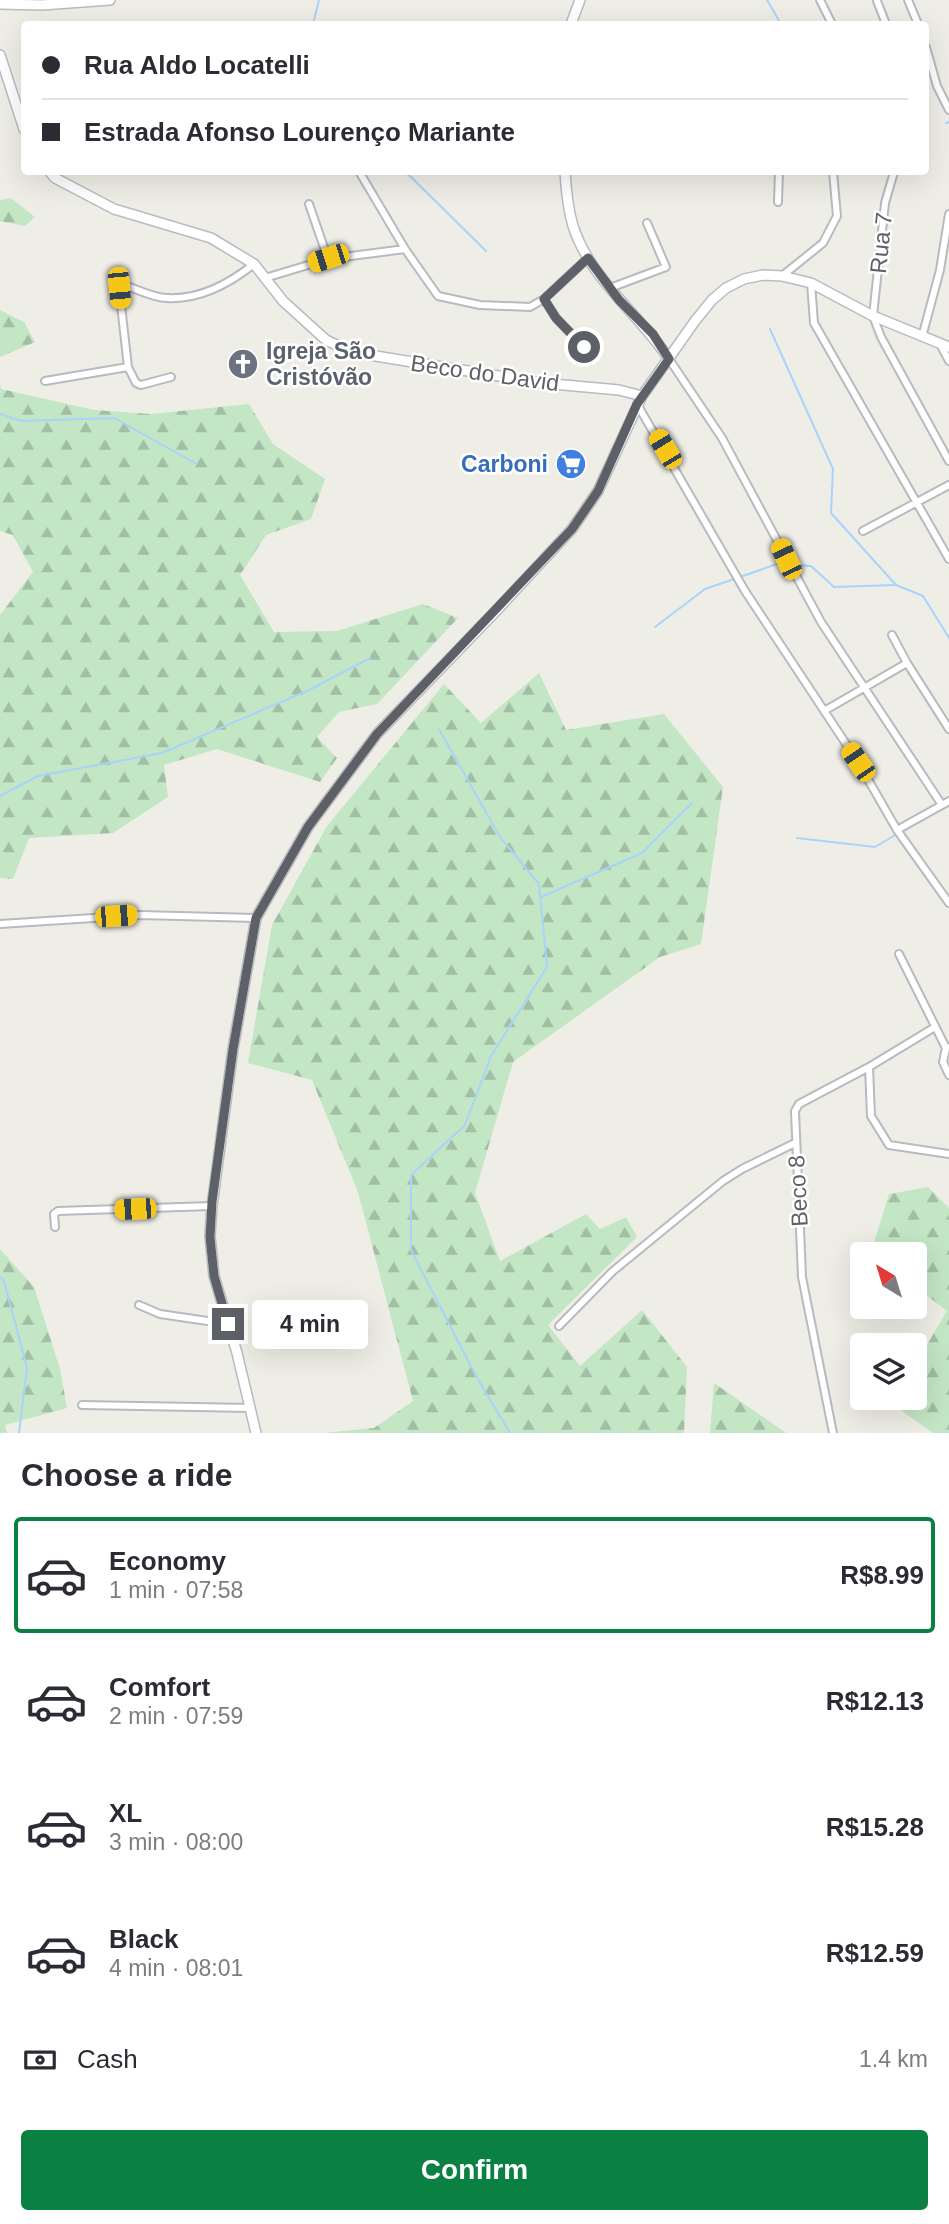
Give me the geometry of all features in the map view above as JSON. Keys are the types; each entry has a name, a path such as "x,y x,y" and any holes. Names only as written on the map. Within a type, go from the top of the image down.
{"main road":[{"path":"0,4 42,5 110,0"},
{"path":"572,21 580,0"},
{"path":"0,55 21,120"},
{"name":"Beco do David","path":"52,175 114,209 211,238 254,264 283,301 326,341 351,352 542,383 619,390 640,400"},
{"path":"565,175 573,226 588,258 610,288 653,334 669,359"},
{"path":"256,1433 214,1276 210,1237 212,1206 233,1049 256,918 308,827 377,734 572,529 598,491 640,400 695,321 726,288 744,279 763,275 782,276 811,283 873,316 944,346"}],"street":[{"path":"820,0 830,21"},
{"path":"908,0 917,21"},
{"path":"877,1 885,21"},
{"path":"929,58 937,86 949,110"},
{"path":"361,175 405,249 438,296 480,305 530,307 544,299 588,258"},
{"path":"778,202 779,175"},
{"path":"782,276 823,243 837,216 833,175"},
{"name":"Rua 7","path":"873,316 885,202 893,175"},
{"path":"309,204 328,258"},
{"path":"922,337 940,270 949,214"},
{"path":"610,288 666,267 647,223"},
{"path":"265,278 328,258 405,249"},
{"path":"171,376 138,386 128,367 119,296 121,285 164,298 186,298 215,290 254,264"},
{"path":"940,270 949,270"},
{"path":"811,283 814,323 949,559"},
{"path":"544,299 556,318 584,347"},
{"path":"873,316 881,337 949,461"},
{"path":"944,346 949,360"},
{"path":"669,359 722,438 815,612 942,805"},
{"path":"45,381 128,367"},
{"path":"640,400 744,592 858,762 897,830 949,903"},
{"path":"863,531 949,485"},
{"path":"892,635 949,729"},
{"path":"824,711 907,663"},
{"path":"897,830 949,801"},
{"path":"0,924 140,915 256,918"},
{"path":"899,954 947,1048 943,1062 949,1075"},
{"name":"Beco 8","path":"834,1433 803,1278 795,1111 799,1104 869,1067 935,1027"},
{"path":"869,1067 871,1116 889,1145 949,1154"},
{"path":"559,1326 613,1271 723,1181 741,1169 795,1143"},
{"path":"55,1227 54,1214 58,1211 212,1206"},
{"path":"139,1305 160,1314 228,1324"},
{"path":"82,1405 251,1408"}],"green space":[{"path":"11,198 35,217 25,226 0,221 0,200"},
{"path":"0,310 24,322 35,342 0,357"},
{"path":"0,384 1,389 94,410 151,414 249,404 273,444 325,479 311,519 266,535 240,575 274,632 337,631 423,604 458,618 377,704 339,712 317,737 337,758 320,782 217,749 164,765 168,797 113,833 29,838 13,879 0,878 0,615 33,572 13,535 0,531"},
{"path":"539,673 566,730 664,714 723,787 701,944 660,957 513,1062 475,1193 500,1261 586,1214 600,1229 626,1217 637,1237 548,1325 580,1366 642,1310 687,1367 684,1433 323,1433 374,1428 413,1401 358,1192 312,1080 248,1063 272,925 327,826 444,684 481,723"},
{"path":"928,1187 949,1208 949,1433 933,1433 900,1410 927,1410 927,1345 947,1311 928,1296 928,1242 874,1242 889,1194"},
{"path":"0,1249 34,1287 60,1369 67,1408 5,1425 7,1433 0,1433"},
{"path":"714,1383 786,1433 710,1433"}],"waterway":[{"path":"314,21 319,0"},
{"path":"767,0 779,21"},
{"path":"408,175 486,251"},
{"path":"770,329 833,469 831,513 896,585 923,596 949,638"},
{"path":"0,414 22,421 114,418 195,463"},
{"path":"740,577 777,564 788,565"},
{"path":"793,565 811,566 834,587 895,585"},
{"path":"655,627 705,589 734,579"},
{"path":"0,796 38,776 162,753 309,690 370,658"},
{"path":"439,729 500,837 539,884 547,967 491,1056 465,1125 411,1175 411,1250 476,1376 510,1433"},
{"path":"541,897 642,853 692,803"},
{"path":"902,832 943,808"},
{"path":"797,838 875,847 897,834"},
{"path":"0,1277 4,1281 27,1368 19,1433"}],"place":[{"name":"Igreja São Cristóvão","path":"243,364"},
{"name":"Carboni","path":"571,464"}],"route":[{"path":"228,1324 214,1276 210,1237 212,1202 233,1049 256,918 308,827 377,734 572,529 598,491 637,404 669,359 653,334 619,300 588,258 544,299 556,318 584,347"}]}
